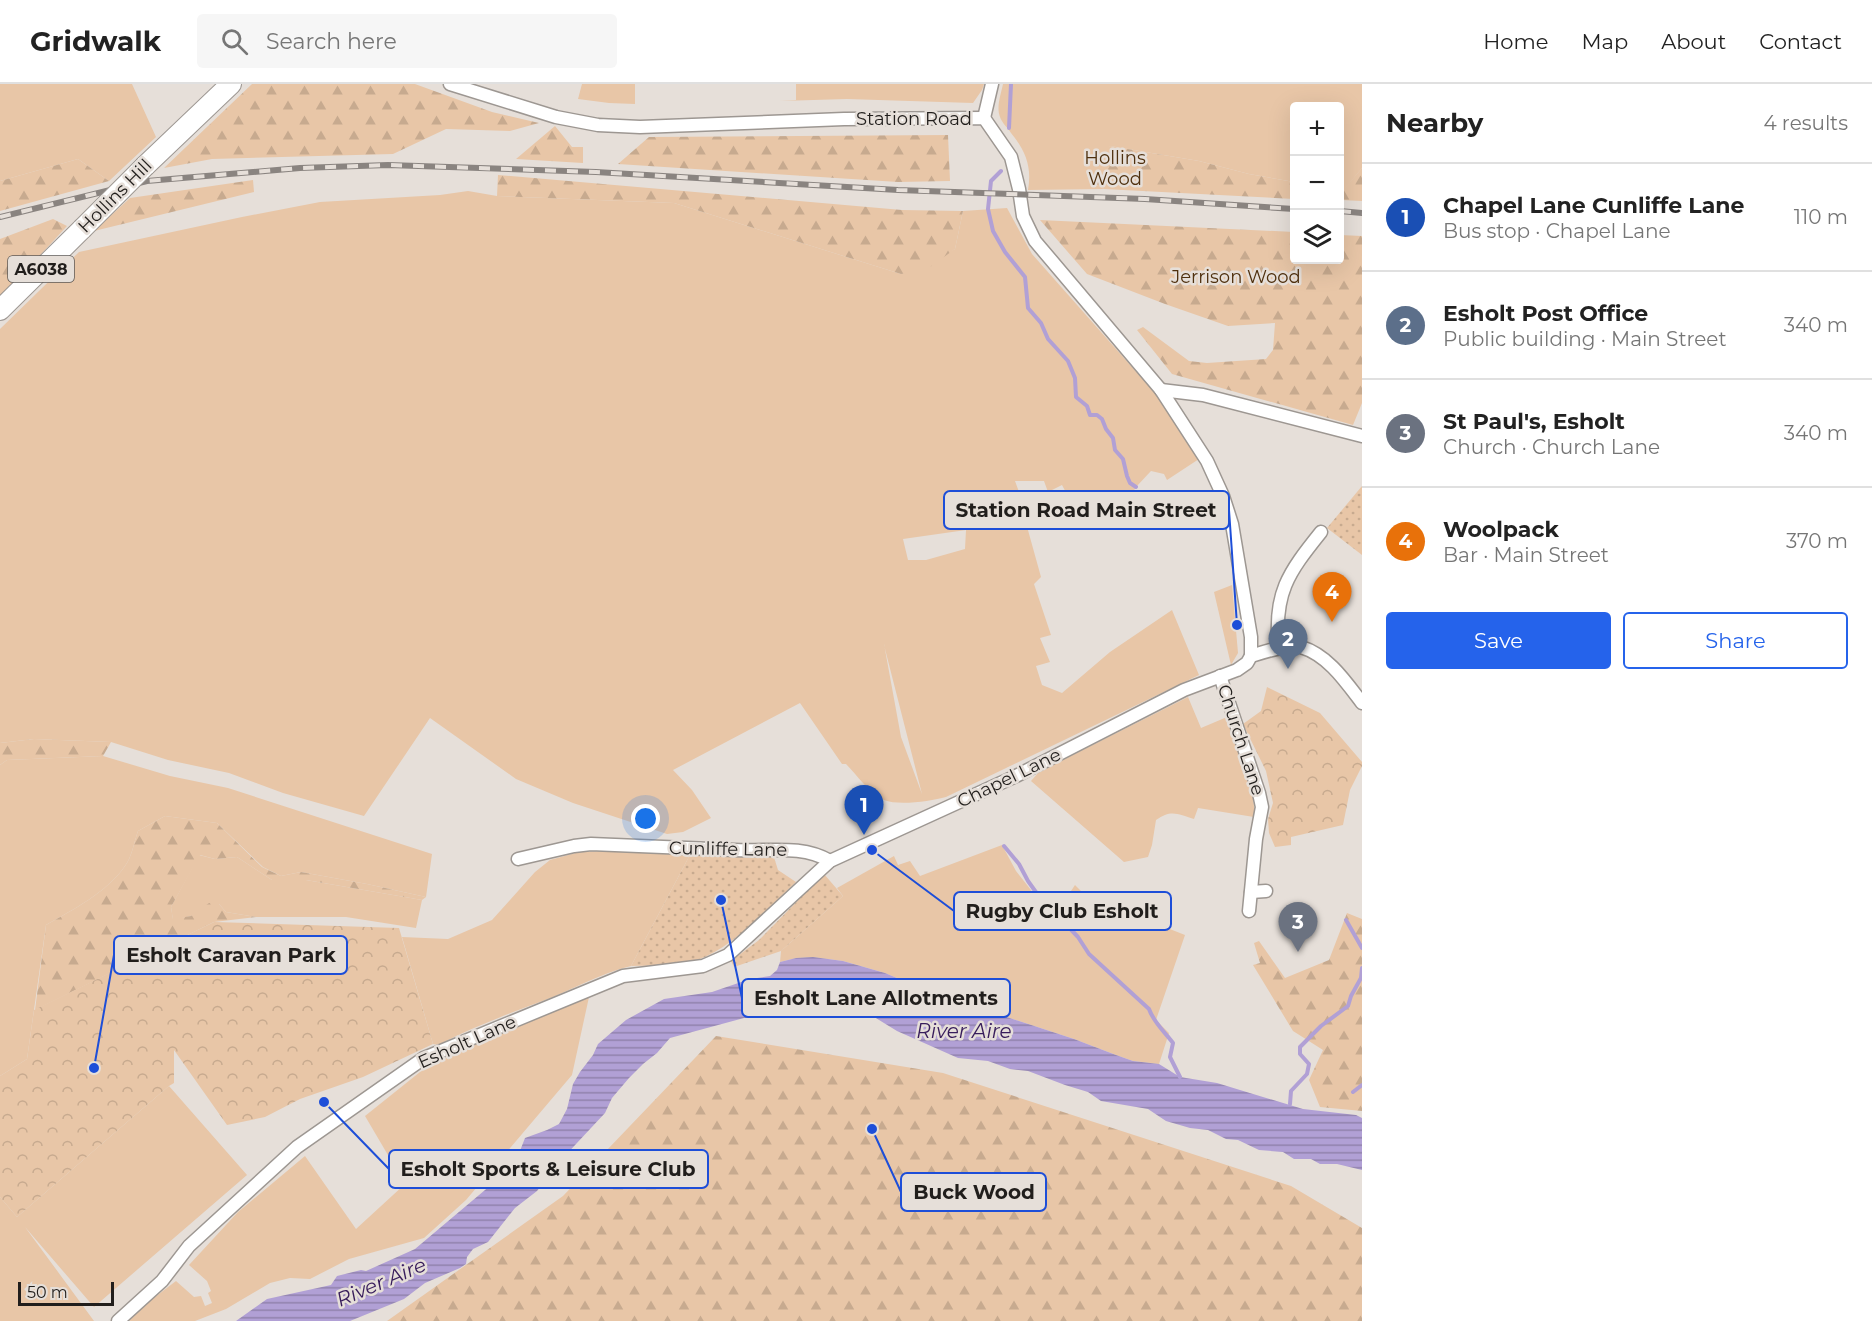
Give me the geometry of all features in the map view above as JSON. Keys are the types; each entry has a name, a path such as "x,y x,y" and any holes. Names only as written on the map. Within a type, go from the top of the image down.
{"main road":[{"name":"Hollins Hill","path":"0,310 231,84"}],"street":[{"name":"Station Road","path":"450,84 556,117 598,125 640,127 844,119 984,118 1011,158 1023,216 1035,241 1161,390 1207,461 1223,496 1232,524 1251,637 1251,656"},
{"path":"984,118 992,84"},
{"path":"1161,390 1203,395 1362,436"},
{"path":"1279,648 1279,603 1286,579 1321,532"},
{"path":"1251,656 1279,648 1299,647 1320,657 1340,675 1362,703"},
{"name":"Chapel Lane","path":"803,886 830,861 1016,776 1184,690 1237,670 1247,663 1251,656"},
{"name":"Church Lane","path":"1220,676 1262,807 1256,840 1249,911"},
{"name":"Cunliffe Lane","path":"518,859 591,844 802,851 820,855 830,861"},
{"name":"Esholt Lane","path":"118,1321 162,1281 189,1246 297,1147 424,1058 623,976 711,963 728,955 803,886"},
{"path":"1251,892 1266,891"}],"green space":[{"path":"0,84 132,84 156,137 109,181 78,159 0,181"},
{"path":"252,84 415,84 492,112 539,123 510,131 446,129 393,154 212,159 164,168"},
{"path":"582,84 635,84 635,104 578,99"},
{"path":"796,84 984,84 973,103 847,99 780,101 796,100"},
{"path":"1003,84 1362,84 1362,168 1344,190 1344,102 1290,102 1290,181 1249,174 1199,161 1110,146 1091,182 1104,189 1028,190 1027,160 1021,146 1002,121 998,109"},
{"path":"555,126 572,147 583,147 583,163 516,159"},
{"path":"948,135 950,181 898,182 618,164 649,137"},
{"name":"Hollins Wood","path":"1110,146 1199,161 1249,174 1290,181 1290,199 1104,189 1091,182 1094,161"},
{"path":"78,159 109,181 0,211 0,181"},
{"path":"1362,168 1362,201 1344,200 1344,189"},
{"path":"498,175 902,210 963,211 955,249 926,270 901,274 674,203 497,196"},
{"path":"253,180 254,192 94,231 130,198"},
{"path":"468,191 497,196 674,203 901,274 955,249 963,211 1007,208 1032,254 1162,401 1199,459 1167,480 1164,474 1151,471 1136,487 1127,502 1110,505 1111,512 1093,513 1085,500 1070,500 1062,485 1048,492 1044,481 1015,481 1030,522 1026,523 1041,577 1034,584 1051,635 1040,638 1050,662 1036,666 1042,685 1062,693 1110,652 1172,610 1199,675 946,797 915,802 890,802 873,793 846,764 842,764 800,703 673,770 692,790 711,818 683,832 667,834 573,803 516,779 430,718 364,816 283,793 229,773 168,760 111,742 34,739 0,743 0,329 79,252 320,202 440,195","holes":["966,530 965,549 926,560 908,560 903,539","885,648 922,794 901,737"]},
{"path":"53,219 67,226 0,299 0,239"},
{"name":"Jerrison Wood","path":"1040,220 1290,232 1290,264 1344,264 1344,235 1362,236 1362,403 1353,425 1172,374 1137,330 1143,327 1189,361 1207,363 1266,359 1273,350 1275,323 1228,326 1087,274"},
{"path":"1362,486 1362,555 1327,528"},
{"path":"1232,585 1238,653 1231,665 1214,592"},
{"path":"1267,687 1320,713 1362,762 1350,790 1343,825 1291,837 1291,845 1275,847 1269,833 1268,819 1273,803 1266,771 1243,724 1261,711"},
{"path":"1188,697 1201,728 1227,717 1249,781 1254,817 1198,808 1194,819 1166,814 1156,820 1148,857 1124,862 1031,781 1039,772"},
{"path":"34,739 111,742 103,756 7,760 0,765 0,743"},
{"path":"103,756 170,776 228,788 432,854 426,897 301,872 281,876 263,867 217,823 165,816 138,831 127,862 109,884 89,900 46,925 27,1059 0,1076 0,765 7,760"},
{"path":"165,816 217,823 262,867 281,876 301,872 426,897 422,900 306,880 272,880 237,857 215,859 200,855 171,907 173,919 191,916 209,903 219,904 226,912 256,917 214,922 35,1010 46,925 89,900 109,884 127,862 138,831"},
{"path":"1002,845 1016,871 1053,918 1075,885 1086,896 1185,935 1156,1020 1169,1033 1159,1064 1133,1061 1074,1039 930,992 885,973 843,961 813,957 780,962 781,951 843,896 837,888 894,856 898,865 910,861 920,876"},
{"path":"692,851 631,966 598,977 438,1045 433,1044 402,937 448,939 492,920 535,872 550,860 579,852"},
{"path":"692,851 773,854 778,870 796,882 750,926 711,954 681,964 631,966"},
{"path":"199,855 215,859 237,857 272,880 306,880 422,900 416,928 346,917 256,917 226,912 219,904 191,916 173,920 171,907"},
{"path":"824,874 843,896 781,951 734,967 731,961 759,940"},
{"path":"1347,913 1362,919 1362,1111 1320,1107 1309,1080 1323,1050 1293,1031 1253,965 1260,963 1254,943 1259,941 1285,978 1329,960"},
{"path":"214,922 399,928 433,1044 363,1077 300,1099 265,1117 227,1125 174,1050 174,1083 17,1217 0,1197 0,1076 27,1059 34,1010"},
{"path":"589,997 572,1075 466,1200 424,1238 349,1259 310,1279 290,1278 270,1283 226,1309 195,1321 129,1321 176,1281 194,1297 201,1296 205,1306 212,1303 207,1281 189,1265 238,1212 305,1156 356,1229 405,1184 365,1116 420,1072 456,1053"},
{"path":"716,1036 943,1073 1291,1186 1362,1228 1362,1321 387,1321 563,1196"},
{"path":"169,1086 247,1175 94,1307 25,1227 94,1321 0,1321 0,1197 17,1217"}],"water":[{"name":"River Aire","path":"813,957 843,961 885,973 930,992 1074,1039 1133,1061 1159,1064 1180,1077 1217,1083 1303,1109 1356,1115 1362,1118 1362,1170 1337,1164 1320,1164 1311,1159 1294,1159 1283,1152 1259,1150 1238,1140 1226,1139 1208,1130 1190,1128 1166,1121 1148,1109 1101,1101 1088,1092 1028,1071 1010,1069 988,1061 958,1058 897,1031 853,1004 825,990 818,989 801,992 757,1018 744,1018 670,1038 629,1078 612,1098 605,1113 562,1159 537,1191 515,1208 488,1242 473,1249 467,1257 466,1264 460,1268 425,1283 404,1299 350,1321 236,1321 267,1299 331,1285 337,1276 361,1270 366,1271 415,1249 493,1183 495,1175 510,1166 518,1156 525,1138 559,1124 567,1109 573,1084 598,1044 626,1020 664,999 712,992 750,979 770,976 777,970 780,962"}],"waterway":[{"path":"1009,128 1011,84"},
{"path":"1001,171 991,181 988,209 993,231 1005,252 1025,277 1028,308 1041,323 1048,339 1068,361 1075,378 1076,397 1087,406 1090,415 1097,415 1102,419 1113,438 1115,450 1123,459 1130,483 1136,487"},
{"path":"1004,846 1019,864 1038,895 1078,937 1089,954 1149,1009 1156,1023 1173,1043 1170,1057 1180,1077"},
{"path":"1346,920 1362,948"},
{"path":"1290,1104 1291,1091 1307,1074 1309,1064 1300,1054 1300,1047 1321,1026 1348,1006 1361,978 1362,968"},
{"path":"1353,1092 1362,1085"}],"railway":[{"path":"0,217 147,181 300,168 388,165 596,172 898,190 1145,199 1290,209"},
{"path":"1344,211 1362,213"}],"place":[{"name":"Woolpack","path":"1332,622"},
{"name":"Station Road Main Street","path":"1237,625"},
{"name":"Esholt Post Office","path":"1288,669"},
{"name":"Chapel Lane Cunliffe Lane","path":"864,835"},
{"name":"Rugby Club Esholt","path":"872,850"},
{"name":"Esholt Lane Allotments","path":"721,900"},
{"name":"St Paul's, Esholt","path":"1298,952"},
{"name":"Esholt Caravan Park","path":"94,1068"},
{"name":"Esholt Sports & Leisure Club","path":"324,1102"},
{"name":"Buck Wood","path":"872,1129"}]}
